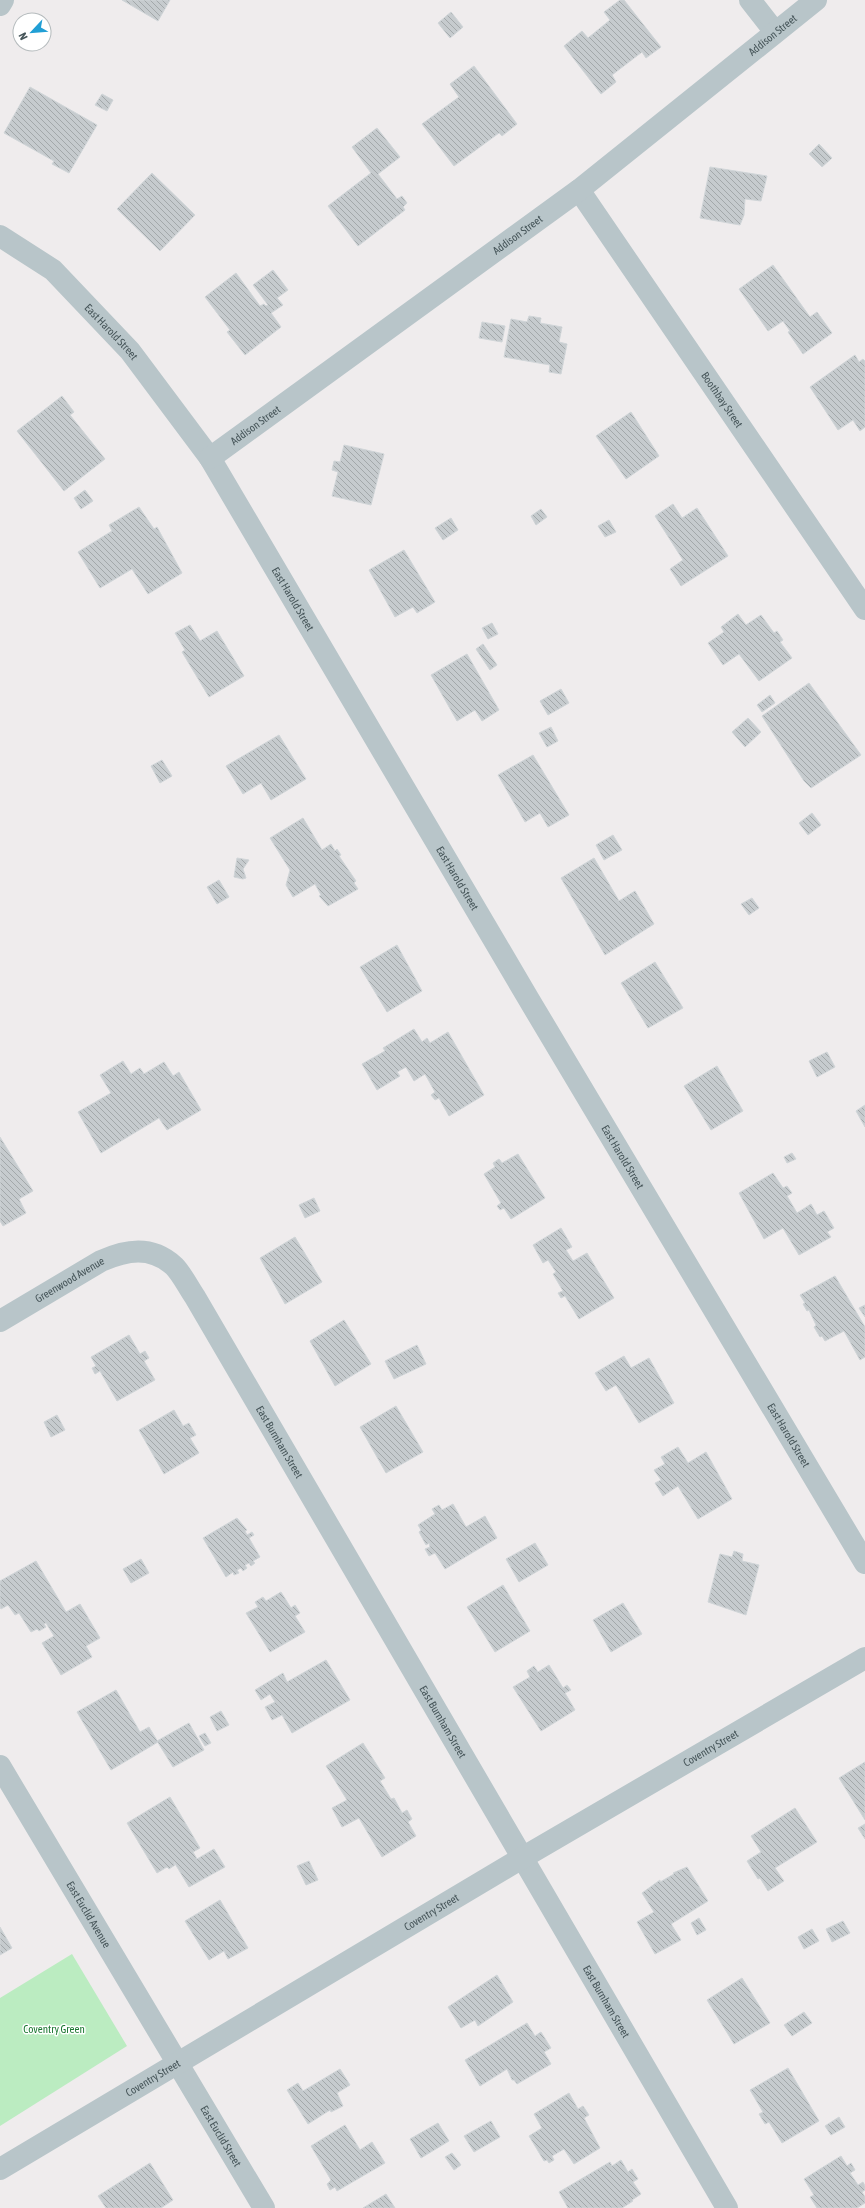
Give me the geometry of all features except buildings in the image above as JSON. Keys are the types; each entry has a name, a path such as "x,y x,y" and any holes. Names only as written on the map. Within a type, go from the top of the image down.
{"street":[{"path":"0,5 3,0"},
{"path":"750,0 775,32"},
{"name":"Addison Street","path":"210,458 579,190 816,0"},
{"name":"Boothbay Street","path":"579,190 865,609"},
{"name":"East Harold Street","path":"0,236 53,270 130,351 210,458 524,992 865,1563"},
{"name":"Greenwood Avenue","path":"0,1321 101,1261 118,1253 143,1251"},
{"name":"East Burnham Street","path":"143,1251 159,1256 174,1266 195,1297 727,2208"},
{"name":"Coventry Street","path":"0,2169 522,1858 865,1658"},
{"name":"East Euclid Avenue","path":"0,1766 179,2062"},
{"name":"East Euclid Street","path":"179,2062 264,2208"}],"green space":[{"name":"Coventry Green","path":"72,1954 127,2046 0,2126 0,1998"}]}
